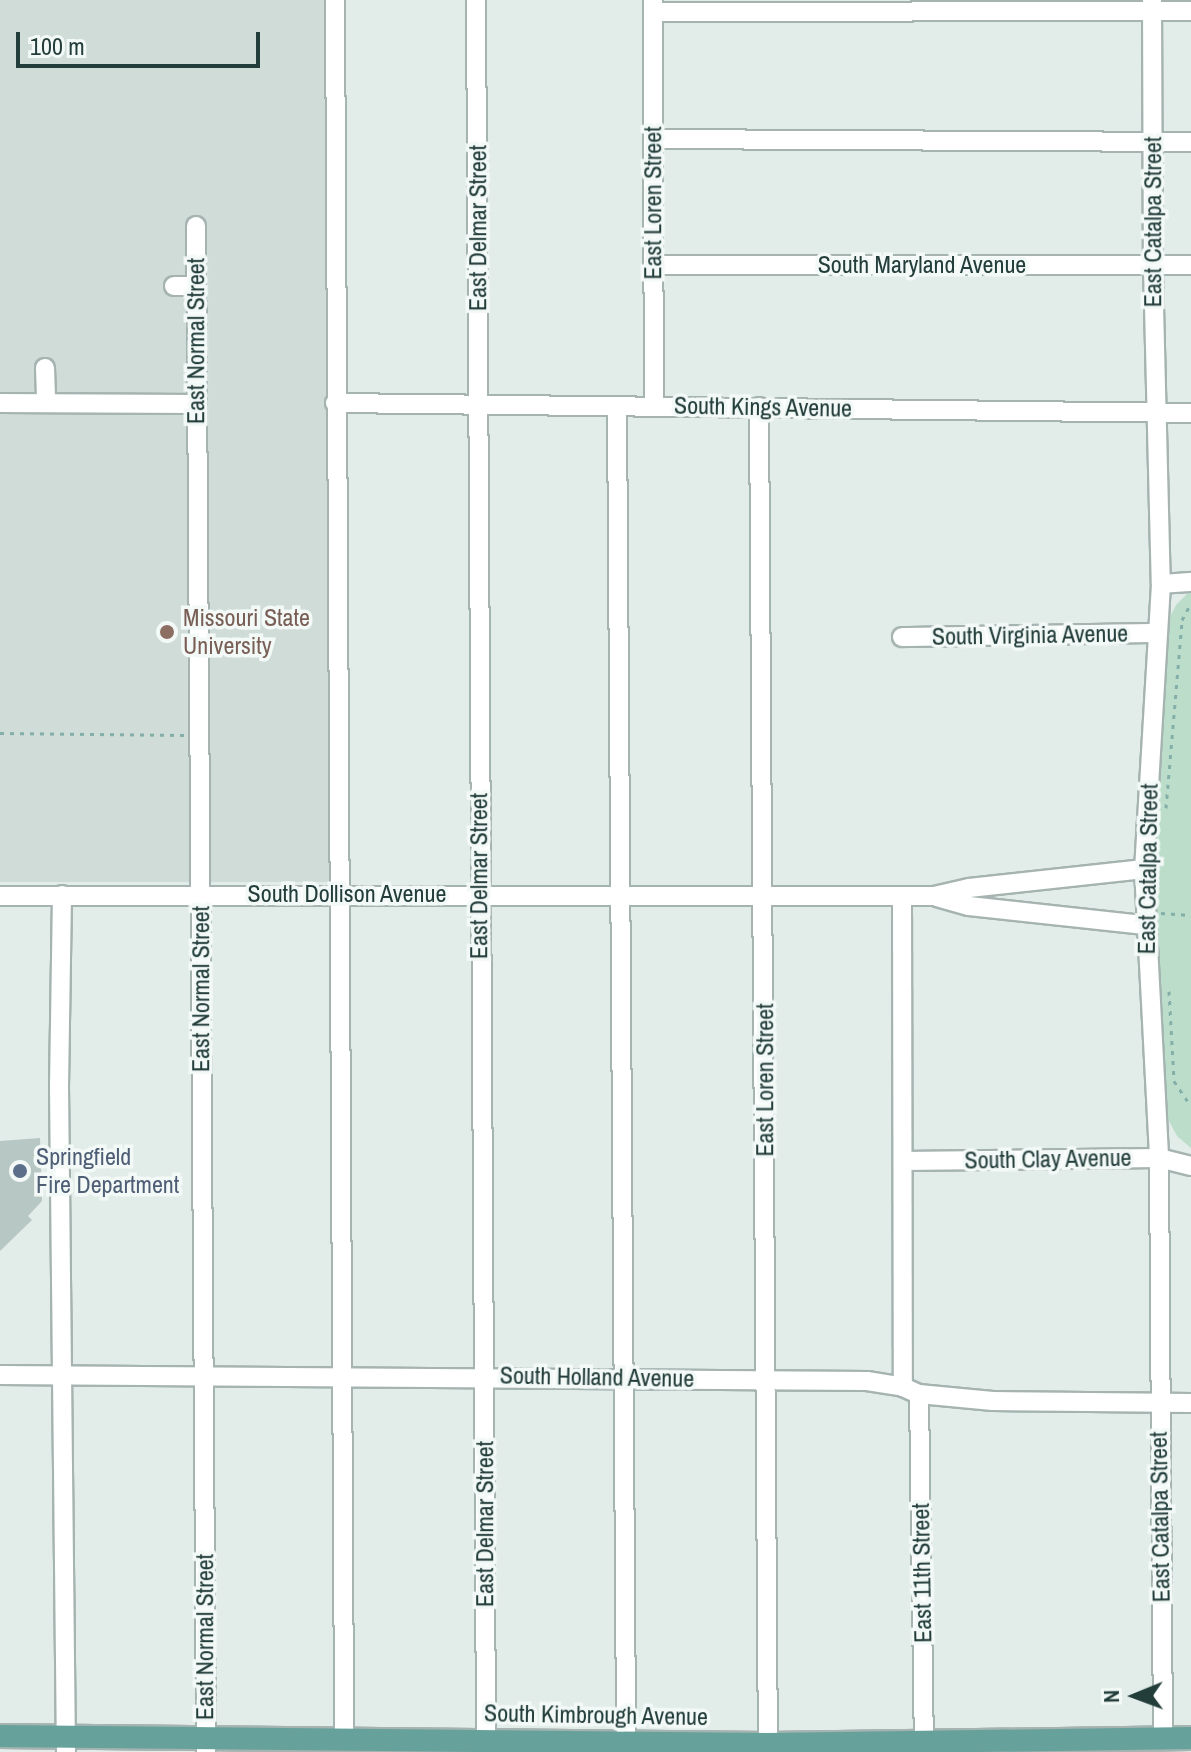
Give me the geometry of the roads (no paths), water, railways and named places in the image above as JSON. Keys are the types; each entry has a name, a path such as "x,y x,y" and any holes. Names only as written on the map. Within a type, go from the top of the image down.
{"main road":[{"name":"South Kimbrough Avenue","path":"0,1736 66,1744 206,1744 344,1738 486,1745 626,1741 768,1748 924,1748 1191,1738"}],"street":[{"path":"335,0 344,1738"},
{"name":"East Delmar Street","path":"476,0 478,894 486,1745"},
{"path":"653,6 1152,5 1191,11"},
{"name":"East Catalpa Street","path":"1152,5 1153,265 1161,584 1144,869 1153,925 1159,1158 1163,1739"},
{"name":"East Loren Street","path":"653,6 654,406"},
{"path":"653,139 1191,142"},
{"name":"East Normal Street","path":"196,226 206,1744"},
{"name":"South Maryland Avenue","path":"654,265 1191,265"},
{"path":"174,286 196,286"},
{"path":"45,368 46,403"},
{"path":"0,403 196,404"},
{"name":"South Kings Avenue","path":"335,403 1191,413"},
{"path":"617,406 626,1741"},
{"name":"East Loren Street","path":"759,407 765,897 768,1748"},
{"path":"1161,584 1191,582"},
{"name":"South Virginia Avenue","path":"902,637 1157,633"},
{"name":"South Dollison Avenue","path":"0,896 934,896 969,888 1144,869"},
{"path":"62,895 66,1744"},
{"name":"East 11th Street","path":"902,896 904,1161 924,1748"},
{"name":"South Dollison Avenue","path":"934,896 969,906 1153,925"},
{"name":"South Clay Avenue","path":"904,1161 1159,1158 1191,1166"},
{"name":"South Holland Avenue","path":"0,1375 867,1381 911,1391 993,1401 1191,1403"}],"place":[{"name":"Missouri State University","path":"167,632"},
{"name":"Springfield Fire Department","path":"20,1171"}]}
